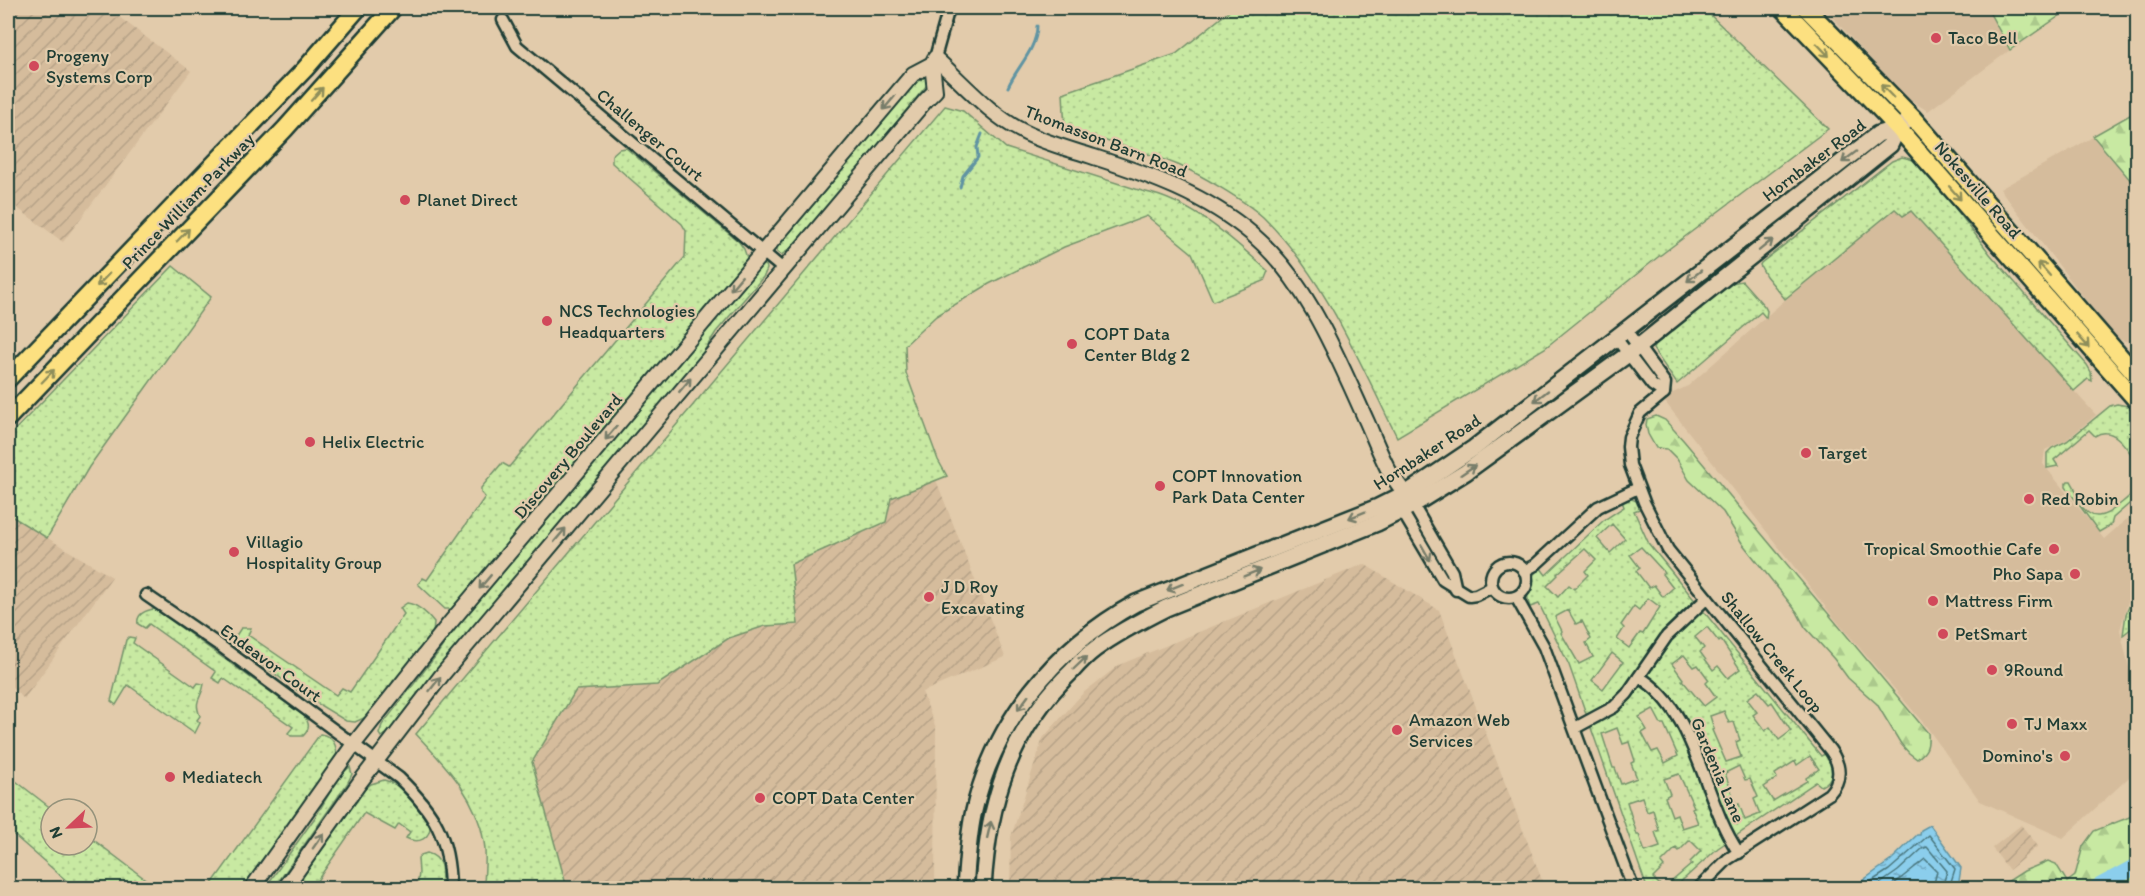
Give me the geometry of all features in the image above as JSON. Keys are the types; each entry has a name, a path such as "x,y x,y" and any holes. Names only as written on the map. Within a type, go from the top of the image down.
{"highway":[{"name":"Prince William Parkway","path":"8,379 305,69 358,8"},
{"name":"Prince William Parkway","path":"8,418 285,129 393,8"},
{"name":"Nokesville Road","path":"1783,8 1898,128 2116,380 2138,402"},
{"name":"Nokesville Road","path":"1806,8 1912,117 2135,369"}],"main road":[{"name":"Hornbaker Road","path":"965,888 973,816 994,754 1005,730 1037,682 1069,649 1111,617 1136,603 1404,502 1878,134 1898,128 1912,117"},
{"name":"Hornbaker Road","path":"983,888 987,840 1000,784 1009,759 1041,706 1061,681 1094,650 1133,624 1166,608 1466,472 1633,350 1890,145 1898,128"}],"street":[{"path":"285,888 376,760 442,675 935,91 934,61 949,8"},
{"name":"Challenger Court","path":"503,20 517,46 783,269"},
{"name":"Discovery Boulevard","path":"252,888 354,744 449,624 914,74 934,61"},
{"name":"Thomasson Barn Road","path":"934,61 1001,118 1024,132 1165,182 1210,204 1252,234 1272,254 1304,296 1334,351 1404,502"},
{"name":"Shallow Creek Loop","path":"1621,334 1633,350 1652,385 1664,393 1640,413 1629,437 1628,447 1630,465 1638,488 1668,550 1830,750 1836,758 1839,770 1838,780 1829,794 1728,859 1699,888"},
{"path":"2116,380 2135,369"},
{"path":"1524,571 1535,565 1598,507 1638,488"},
{"path":"1404,502 1443,580 1469,596 1492,587"},
{"path":"1513,563 1524,571 1526,584 1516,597 1505,597 1495,592 1491,576 1497,567 1513,563"},
{"name":"Endeavor Court","path":"146,595 219,645 376,760 422,800 434,818 445,844 450,888"},
{"path":"1516,597 1544,647 1633,888"},
{"path":"1575,728 1614,707 1639,677 1667,636 1707,598"},
{"name":"Gardenia Lane","path":"1639,677 1658,690 1679,720 1699,762 1712,801 1729,840 1739,853"}],"shaded area":[{"path":"8,8 107,8 191,71 63,242 8,201"},
{"path":"1824,8 1987,8 2010,50 1928,111 1905,97"},
{"path":"2093,137 2137,189 2136,344 2115,338 2000,189"},
{"path":"1903,203 2096,415 2066,440 2045,450 2043,464 2104,539 2137,510 2137,578 2134,580 2120,630 2137,695 2137,770 2063,838 1980,801 1926,726 1835,619 1662,398 1688,386 1786,299"},
{"path":"936,480 1005,657 922,692 936,728 935,888 567,888 532,762 576,689 657,685 729,638 765,626 798,624 791,564 886,522 890,498"},
{"path":"8,514 112,577 24,699 8,683"},
{"path":"1364,564 1439,610 1545,888 1010,888 1011,837 1043,738 1083,693 1119,665"},
{"path":"2021,825 2038,846 2009,870 1992,848"}],"green space":[{"path":"1233,8 1703,8 1828,129 1658,257 1545,348 1397,437 1323,293 1305,266 1263,217 1222,188 1178,165 1136,150 1065,130 1063,93 1176,54"},
{"path":"1987,8 2071,8 2010,50"},
{"path":"923,75 929,76 927,85 794,247 781,255 777,252 777,243 915,78"},
{"path":"945,106 963,111 1006,148 1160,196 1194,212 1210,222 1268,271 1264,281 1213,301 1192,253 1147,216 1064,247 989,284 936,316 905,345 906,373 938,460 947,476 891,498 886,522 791,564 798,624 765,626 729,638 657,685 576,690 532,762 567,888 484,888 485,848 475,811 459,783 416,734"},
{"path":"2137,111 2137,139 2131,149 2137,157 2137,188 2093,136"},
{"path":"626,148 739,242 747,258 742,268 454,609 445,609 418,584 423,578 427,580 485,497 481,493 481,488 502,463 509,467 685,257 686,231 682,224 612,163 612,155 619,149"},
{"path":"1902,157 1914,160 1941,189 1990,254 2087,365 2092,381 2088,379 2074,391 1911,211 1903,216 1895,209 1785,299 1766,276 1761,263 1892,161"},
{"path":"766,265 767,269 764,276 716,332 697,362 392,731 381,737 379,734 382,725 438,653 459,621 757,267"},
{"path":"173,266 211,297 89,467 47,538 8,514 8,437"},
{"path":"1742,281 1765,307 1766,318 1761,312 1677,384 1653,349 1657,340 1731,283"},
{"path":"2117,404 2128,406 2137,413 2137,463 2125,445 2114,436 2102,433 2095,436 2089,430 2054,460 2058,466 2047,468 2047,453 2052,448 2067,441 2110,406"},
{"path":"1656,416 1665,420 1684,441 1928,733 1927,748 1917,759 1901,744 1877,704 1848,678 1805,627 1797,612 1742,543 1723,512 1689,480 1677,459 1667,449 1656,448 1646,425 1647,419"},
{"path":"2068,481 2073,484 2078,500 2084,509 2093,516 2109,513 2137,488 2137,497 2113,518 2111,525 2099,532 2066,487"},
{"path":"1629,498 1639,502 1642,508 1634,511 1649,544 1821,756 1827,753 1832,762 1831,776 1825,784 1821,786 1816,782 1718,848 1674,888 1664,888 1692,864 1690,862 1701,851 1690,840 1679,851 1676,848 1661,863 1664,867 1653,878 1663,888 1647,888 1569,665 1539,604 1530,607 1528,602 1529,586 1540,567 1546,575 1604,520 1624,507 1622,501","holes":["1612,524 1625,539 1610,553 1597,538","1641,547 1664,572 1662,574 1673,588 1663,597 1654,585 1649,588 1636,571 1640,568 1630,555","1585,549 1596,560 1585,571 1588,575 1574,589 1569,585 1558,597 1547,586","1648,598 1660,607 1643,634 1640,633 1629,648 1617,639 1624,628 1621,625 1634,606 1639,610","1568,610 1576,624 1582,621 1591,639 1586,643 1593,657 1579,664 1561,633 1555,617","1707,627 1719,642 1721,640 1740,669 1728,678 1718,666 1713,670 1700,652 1704,648 1695,637","1612,653 1623,662 1603,689 1592,680","1684,655 1694,667 1698,665 1709,680 1706,683 1716,697 1704,706 1672,664","1758,691 1769,704 1772,702 1791,731 1779,740 1770,727 1765,731 1753,715 1757,712 1747,699","1653,709 1661,724 1664,724 1678,756 1665,763 1658,750 1652,752 1642,733 1647,730 1639,717","1724,711 1729,723 1734,722 1740,740 1736,742 1741,757 1726,762 1712,730 1714,729 1710,716","1617,728 1623,744 1629,742 1635,761 1631,763 1637,778 1621,784 1613,768 1602,734","1810,756 1819,769 1806,778 1807,781 1773,801 1764,787 1777,778 1775,774 1795,761 1797,765","1739,766 1745,780 1750,779 1758,797 1754,799 1760,814 1745,820 1739,804 1736,805 1725,773","1679,774 1694,807 1692,808 1698,823 1682,828 1677,814 1672,816 1665,797 1670,794 1664,779","1642,797 1647,812 1653,810 1659,830 1655,832 1660,847 1645,852 1639,835 1637,835 1627,802"]},
{"path":"2137,579 2137,624 2123,635 2126,614 2136,589"},
{"path":"407,603 418,607 432,619 433,634 365,720 364,718 355,722 346,721 305,696 233,643 241,628 251,628 248,635 336,695 342,688 350,692 404,614 400,608"},
{"path":"155,609 304,716 308,729 303,736 291,736 288,733 293,727 223,678 220,683 212,678 216,672 149,624 145,628 138,624 142,613"},
{"path":"129,637 135,638 133,643 195,687 198,683 204,684 197,706 200,716 197,720 200,723 195,733 128,685 116,705 111,701 126,640"},
{"path":"320,734 332,739 337,759 245,888 209,888"},
{"path":"350,767 352,774 347,784 274,888 265,888 316,816 340,775"},
{"path":"8,775 39,799 39,857 8,830"},
{"path":"384,780 404,791 421,811 430,824 426,836 420,840 411,840 406,838 410,832 399,824 395,830 364,813 312,888 295,888 364,790 371,784"},
{"path":"2137,814 2137,888 1992,888 2048,861 2056,864 2067,882 2075,876 2083,846 2094,831"},
{"path":"99,844 157,888 75,888 39,857 99,857"},
{"path":"427,853 440,862 441,888 417,888 418,858"}],"water":[{"path":"1930,825 1961,868 1959,881 1954,888 1852,888 1890,861 1917,835 1920,835 1921,830"}],"waterway":[{"path":"1008,87 1034,42 1037,26"},
{"path":"960,187 963,176 978,157 977,147 982,134"},
{"path":"2096,888 2138,865"}],"place":[{"name":"Taco Bell","path":"1936,38"},
{"name":"Progeny Systems Corp","path":"34,66"},
{"name":"Planet Direct","path":"405,200"},
{"name":"NCS Technologies Headquarters","path":"547,321"},
{"name":"COPT Data Center Bldg 2","path":"1072,344"},
{"name":"Helix Electric","path":"310,442"},
{"name":"Target","path":"1806,453"},
{"name":"COPT Innovation Park Data Center","path":"1160,486"},
{"name":"Red Robin","path":"2029,499"},
{"name":"Tropical Smoothie Cafe","path":"2054,549"},
{"name":"Villagio Hospitality Group","path":"234,552"},
{"name":"Pho Sapa","path":"2075,574"},
{"name":"J D Roy Excavating","path":"929,597"},
{"name":"Mattress Firm","path":"1933,601"},
{"name":"PetSmart","path":"1943,634"},
{"name":"9Round","path":"1992,670"},
{"name":"TJ Maxx","path":"2012,724"},
{"name":"Amazon Web Services","path":"1397,730"},
{"name":"Domino's","path":"2065,756"},
{"name":"Mediatech","path":"170,777"},
{"name":"COPT Data Center","path":"760,798"}]}
